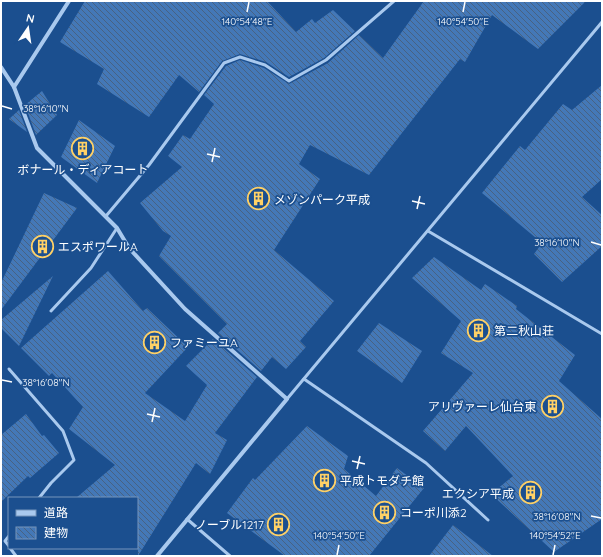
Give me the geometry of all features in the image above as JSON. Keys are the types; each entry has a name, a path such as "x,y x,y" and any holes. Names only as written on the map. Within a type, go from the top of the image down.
{"street":[{"path":"14,87 69,1"},
{"path":"1,67 14,87 37,148 106,216 117,228 129,248 185,309 287,399 157,556"}],"lane":[{"path":"106,216 149,165 224,63 240,57 265,65 289,81 326,60 394,1"},
{"path":"287,399 602,22"},
{"path":"51,312 91,268 117,228"},
{"path":"428,231 602,334"},
{"path":"9,369 63,431 74,460 51,483 40,497"},
{"path":"304,379 426,463 488,520"},
{"path":"187,519 230,556"}],"building":[{"path":"85,1 267,1 296,32 312,19 315,23 333,10 355,31 324,58 289,77 266,62 240,54 222,61 199,92 179,75 149,117 97,84 104,69 60,42"},
{"path":"424,1 586,1 538,49 492,15 465,62 460,59 369,175 310,145 299,164 320,179 274,250 334,301 300,341 306,347 286,369 272,357 261,371 218,333 227,324 159,256 171,236 163,231 140,203 182,167 168,156 183,135 190,139 214,104 204,95 226,66 240,60 264,68 289,84 328,63 359,35 383,58"},
{"path":"602,85 602,179 582,197 602,215 602,246 562,282 534,254 542,243 482,193 520,146 525,150 563,104 572,110"},
{"path":"42,91 57,115 36,135 25,105"},
{"path":"19,110 27,132 9,119"},
{"name":"ボナール・ディアコート","path":"79,120 115,146 97,183 61,157"},
{"path":"44,193 77,208 1,310 1,283"},
{"path":"434,257 481,290 485,284 517,306 516,309 575,355 559,381 602,419 602,519 554,552 491,494 513,476 466,426 445,451 423,431 473,373 441,353 461,321 412,278"},
{"path":"108,271 143,311 147,308 188,347 145,393 185,421 207,385 186,366 213,339 257,377 215,433 227,440 210,474 196,463 138,556 138,497 77,497 115,465 69,429 83,407 52,373 49,376 21,348"},
{"path":"53,276 19,346 1,328 1,320"},
{"path":"379,323 422,351 402,383 357,351"},
{"path":"26,414 42,436 44,435 59,453 30,478 28,476 1,502 1,435"},
{"path":"307,426 348,456 344,469 376,496 397,468 424,488 369,556 285,556 227,513 253,478 255,480"},
{"path":"453,525 493,556 429,556"}],"place":[{"name":"ボナール・ディアコート","path":"83,148"},
{"name":"メゾンパーク平成","path":"259,199"},
{"name":"エスポワールA","path":"43,246"},
{"name":"第二秋山荘","path":"479,330"},
{"name":"ファミーユA","path":"154,342"},
{"name":"アリヴァーレ仙台東","path":"552,406"},
{"name":"平成トモダチ館","path":"325,480"},
{"name":"エクシア平成","path":"530,493"},
{"name":"コーポ川添2","path":"384,512"},
{"name":"ノーブル1217","path":"279,524"}]}
